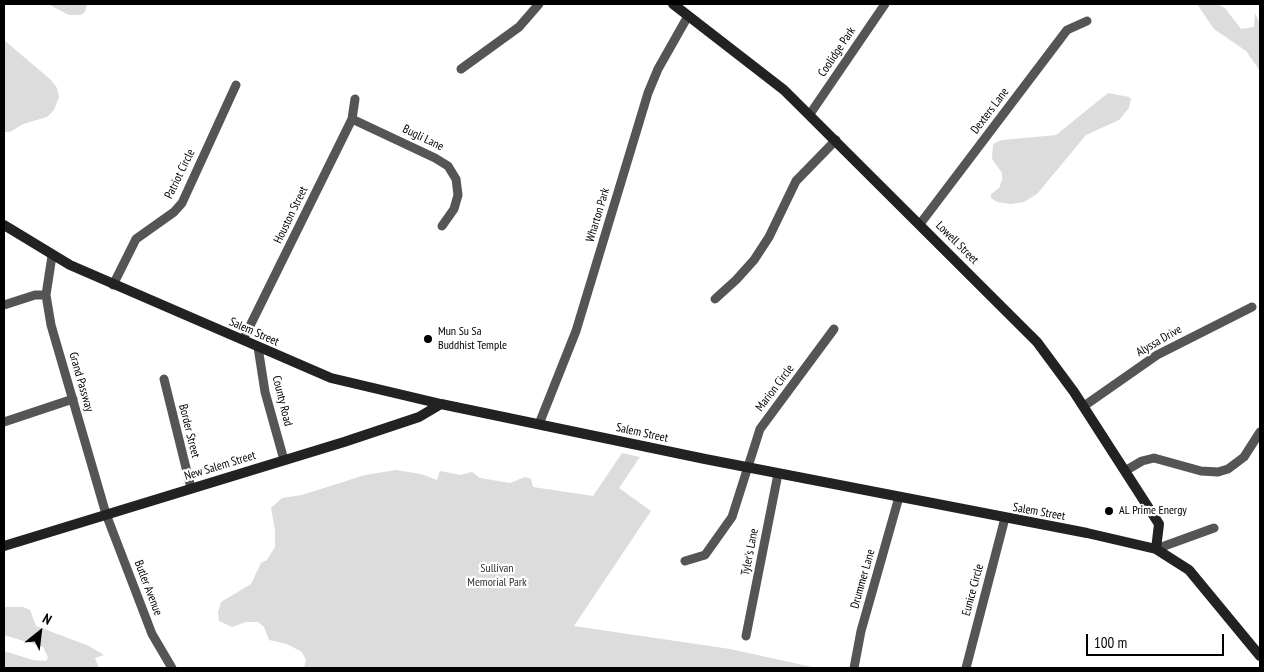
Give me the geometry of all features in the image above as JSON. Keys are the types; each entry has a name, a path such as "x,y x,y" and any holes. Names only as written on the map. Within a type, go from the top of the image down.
{"main road":[{"name":"Lowell Street","path":"672,4 767,76 810,114 1032,336 1084,406 1159,524 1156,549"},
{"name":"Salem Street","path":"4,225 52,256 113,285 331,378 441,404 748,468 1156,549 1189,570 1260,656"},
{"path":"406,396 413,402 419,417"},
{"name":"New Salem Street","path":"4,546 419,417 441,404"}],"street":[{"path":"461,69 518,26 538,4"},
{"name":"Coolidge Park","path":"810,114 885,4"},
{"name":"Wharton Park","path":"539,424 576,332 648,93 658,69 688,16"},
{"name":"Dexters Lane","path":"920,224 1066,32 1087,21"},
{"name":"Patriot Circle","path":"113,285 134,241 174,212 184,200 236,85"},
{"name":"Houston Street","path":"243,340 352,119 355,99"},
{"name":"Bugli Lane","path":"352,119 436,158 448,166 456,179 458,194 454,209 442,226"},
{"path":"715,299 754,260 770,237 792,187 802,174 836,140"},
{"name":"Grand Passway","path":"52,256 46,295 51,325 106,514"},
{"path":"4,305 34,296 46,295"},
{"name":"Alyssa Drive","path":"1084,406 1157,355 1252,308"},
{"name":"Marion Circle","path":"685,561 705,555 730,520 737,507 761,427 834,329"},
{"name":"County Road","path":"258,347 265,392 284,460"},
{"name":"Border Street","path":"164,379 190,488"},
{"path":"4,422 73,399"},
{"path":"1125,471 1142,461 1154,458 1201,471 1218,472 1228,469 1244,457 1260,432"},
{"name":"Tyler's Lane","path":"746,636 778,474"},
{"name":"Drummer Lane","path":"854,668 861,631 899,497"},
{"name":"Butler Avenue","path":"106,514 152,634 172,668"},
{"name":"Eunice Circle","path":"966,668 1005,518"},
{"path":"1156,549 1214,528"}],"green space":[{"path":"48,4 87,4 85,12 81,15 69,15"},
{"path":"1197,4 1217,4 1225,8 1241,29 1254,27 1255,13 1260,24 1260,71 1246,51 1214,29"},
{"path":"4,40 51,80 57,88 59,97 54,110 47,117 23,124 10,132 4,132"},
{"path":"1108,93 1129,97 1131,99 1129,108 1119,120 1086,135 1037,194 1024,202 1011,204 997,202 991,198 991,194 999,188 1002,180 1002,173 992,159 993,144 1002,140 1056,135"},
{"name":"Sullivan Memorial Park","path":"622,453 640,457 619,488 651,511 574,626 730,649 817,668 304,668 306,660 302,652 287,644 269,640 264,627 258,622 246,622 232,627 219,621 218,612 221,602 251,584 261,563 267,560 275,547 275,530 271,508 282,498 302,495 365,475 396,470 421,474 437,480 440,471 461,475 472,472 480,478 510,483 525,477 531,479 533,487 593,496"},
{"path":"4,607 23,607 30,610 36,626 89,646 104,655 95,658 99,668 4,668 4,651 33,660 46,661 48,657 43,647 4,635"}],"place":[{"name":"Mun Su Sa Buddhist Temple","path":"428,339"},
{"name":"AL Prime Energy","path":"1109,511"}]}
